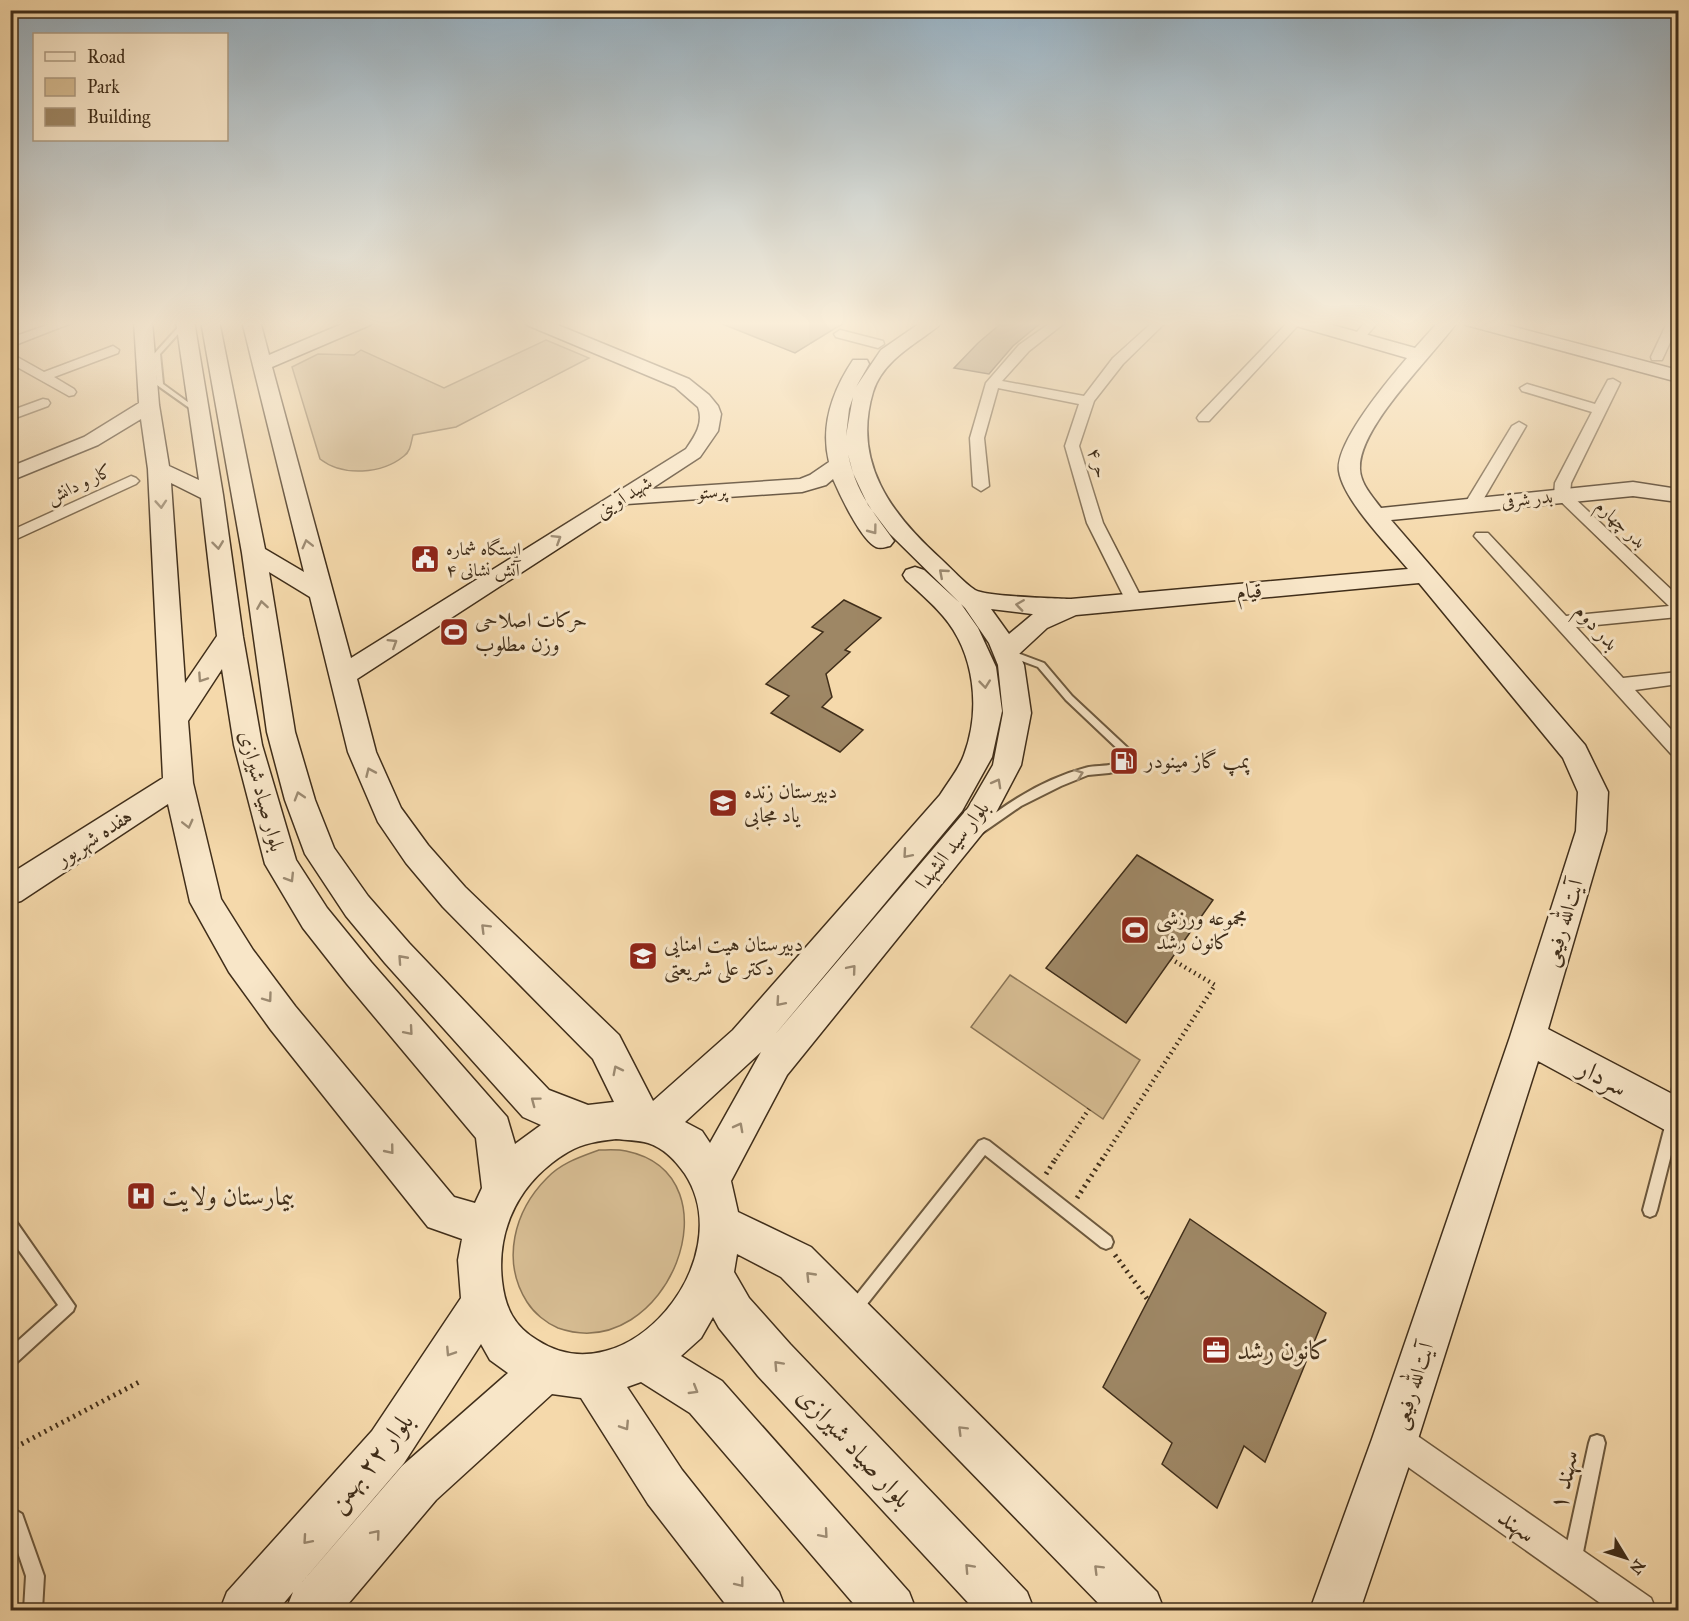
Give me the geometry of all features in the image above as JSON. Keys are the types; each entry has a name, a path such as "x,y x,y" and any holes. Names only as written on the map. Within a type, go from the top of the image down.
{"street":[{"path":"148,397 145,449 175,719 178,783 206,902 241,961 283,1018 442,1214 485,1226"},
{"name":"بلوار صیاد شیرازی","path":"197,397 230,637 248,745 282,864 315,918 494,1130 502,1191"},
{"name":"بلوار صیاد شیرازی","path":"232,397 258,445 254,554 281,732 300,800 321,854 357,906 390,946 536,1104 588,1124"},
{"path":"260,397 258,445 319,592 362,752 389,814 417,855 454,897 606,1047 649,1124"},
{"name":"شهید آوینی","path":"343,675 693,453 708,434 712,413 702,397"},
{"name":"بلوار سید الشهدا","path":"649,1124 746,1042 951,803 978,757 988,711 983,667 975,646 952,610 891,551 854,505 835,446 840,400 843,397"},
{"name":"بلوار سید الشهدا","path":"711,1179 774,1063 979,816 1007,765 1017,713 1011,665 990,622 970,598 898,530 876,500 864,473 856,445 863,397"},
{"path":"981,486 977,438 989,397"},
{"path":"1064,397 1087,401"},
{"name":"حر ۴","path":"1090,397 1072,446 1095,523 1134,601"},
{"path":"1204,418 1225,397"},
{"name":"آیت‌الله رفیعی","path":"1335,1611 1395,1439 1528,1037 1591,831 1593,792 1575,753 1375,515 1355,488 1348,466 1354,445 1388,397"},
{"path":"1556,397 1600,410"},
{"path":"1562,495 1563,483 1606,397"},
{"path":"10,416 43,403"},
{"path":"10,475 91,441 149,405"},
{"path":"1472,505 1519,426"},
{"path":"91,441 145,449 212,495"},
{"name":"پرستو","path":"622,498 802,485 818,480 839,464"},
{"name":"کار و دانش","path":"10,537 131,482"},
{"name":"پرستو","path":"802,485 822,489 854,505"},
{"name":"بدر شرقی","path":"1375,515 1633,489 1678,495"},
{"name":"بدر چهارم","path":"1562,495 1678,605"},
{"name":"بدر دوم","path":"1482,536 1678,749"},
{"path":"254,554 319,592"},
{"name":"قیام","path":"970,598 1032,606 1071,607 1426,575"},
{"name":"قیام","path":"1005,652 1038,622 1071,607"},
{"path":"1562,622 1678,611"},
{"path":"175,719 230,637"},
{"path":"1619,685 1678,678"},
{"name":"هفده شهریور","path":"10,891 178,783"},
{"name":"سردار","path":"1528,1037 1677,1108"},
{"path":"616,1120 649,1124 688,1145 711,1179 721,1225 713,1275 686,1323 644,1359 594,1377 544,1371 505,1345 483,1303 479,1260 485,1226 502,1191 526,1160 555,1138 588,1124 616,1120"},
{"path":"721,1225 796,1262 1139,1611"},
{"name":"بلوار صیاد شیرازی","path":"713,1275 734,1313 774,1360 1009,1611"},
{"name":"بلوار ۲۲ بهمن","path":"245,1611 388,1447 483,1303"},
{"path":"644,1359 706,1397 891,1611"},
{"path":"311,1611 419,1483 544,1371"},
{"path":"594,1377 665,1487 761,1611"},
{"name":"سهند","path":"1395,1439 1639,1611"}],"lane":[{"path":"915,893 1000,814 1087,771 1112,769 1120,765 1127,752 1069,698 1041,665 1005,652"},
{"path":"1650,1210 1677,1108"},
{"path":"849,1315 984,1146 1106,1242"},
{"path":"10,1225 68,1306 10,1359"},
{"name":"سهند ۱","path":"1572,1563 1597,1443"},
{"path":"10,1515 16,1520 35,1575 33,1611"}],"path":[{"path":"1068,1212 1215,985 1171,959"},
{"path":"1037,1188 1089,1109"},
{"path":"1106,1242 1148,1300"},
{"path":"10,1450 141,1381"}],"green space":[{"path":"301,397 515,397 456,427 413,435 406,454 385,467 351,471 329,465 320,459"},
{"path":"1010,975 1140,1060 1103,1119 971,1027"},
{"path":"599,1150 626,1151 661,1167 680,1194 684,1228 676,1263 658,1295 631,1320 597,1332 558,1328 533,1310 519,1286 513,1253 515,1237 526,1206 547,1178 565,1164"}],"building":[{"path":"844,600 881,618 845,650 850,652 826,674 832,697 822,707 863,730 840,752 771,713 789,696 766,684 823,632 812,627"},
{"name":"مجموعه ورزشی کانون رشد","path":"1137,855 1213,900 1126,1023 1046,968"},
{"name":"کانون رشد","path":"1190,1219 1326,1313 1265,1462 1244,1446 1217,1508 1162,1464 1172,1443 1103,1387"}],"place":[{"name":"ایستگاه شماره ۴ آتش نشانی","path":"425,559"},
{"name":"حرکات اصلاحی وزن مطلوب","path":"454,632"},
{"name":"پمپ گاز مینودر","path":"1124,761"},
{"name":"دبیرستان زنده یاد مجابی","path":"723,803"},
{"name":"مجموعه ورزشی کانون رشد","path":"1135,930"},
{"name":"دبیرستان هیت امنایی دکتر علی شریعتی","path":"643,956"},
{"name":"بیمارستان ولایت","path":"141,1196"},
{"name":"کانون رشد","path":"1216,1350"}]}
